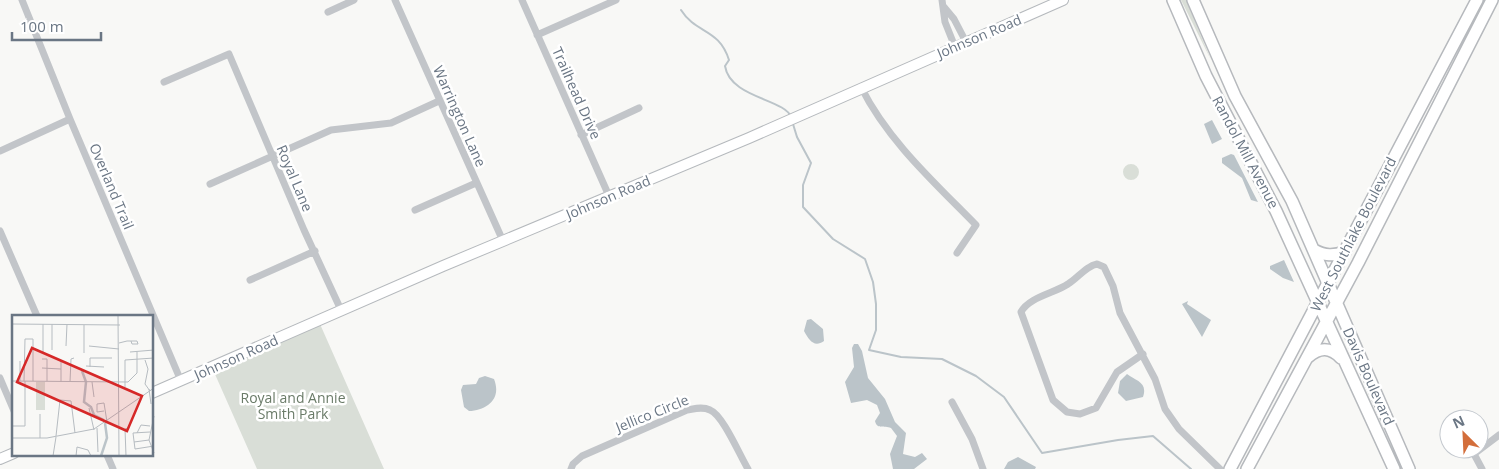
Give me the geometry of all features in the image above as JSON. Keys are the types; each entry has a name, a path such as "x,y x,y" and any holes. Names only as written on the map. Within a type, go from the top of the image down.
{"main road":[{"name":"Randol Mill Avenue","path":"1174,0 1206,76 1276,211 1317,304"},
{"name":"Randol Mill Avenue","path":"1193,0 1219,63 1292,201 1328,283"},
{"name":"West Southlake Boulevard","path":"1246,469 1337,303 1492,0"},
{"name":"West Southlake Boulevard","path":"1230,469 1430,86 1476,2"},
{"path":"1469,44 1465,36 1474,17 1476,2"},
{"path":"1430,86 1445,90"},
{"path":"1314,250 1322,254 1334,256 1345,252"},
{"name":"Davis Boulevard","path":"1328,283 1409,469"},
{"name":"Davis Boulevard","path":"1317,304 1394,469"},
{"path":"1308,357 1313,352 1327,349 1334,351 1343,360"}],"street":[{"name":"Overland Trail","path":"22,0 153,315"},
{"path":"328,12 354,0"},
{"name":"Warrington Lane","path":"395,0 503,241"},
{"name":"Trailhead Drive","path":"522,0 609,196"},
{"path":"537,35 616,0"},
{"name":"Johnson Road","path":"154,393 341,310 784,122 860,87 1063,0"},
{"path":"943,3 966,42"},
{"path":"943,3 946,22 955,46"},
{"name":"Royal Lane","path":"164,82 229,54 341,310"},
{"path":"860,87 871,108 906,152 976,225 957,252"},
{"path":"210,184 331,130 391,123 439,101"},
{"path":"582,136 639,108"},
{"path":"0,152 70,119"},
{"path":"415,210 476,183"},
{"path":"0,231 37,315"},
{"path":"250,280 315,251"},
{"path":"1143,354 1117,372 1096,408 1080,414 1066,412 1054,400 1021,312 1026,306 1068,284 1089,267 1101,265 1106,270 1120,313 1143,354 1171,419 1220,469"},
{"name":"Overland Trail","path":"154,317 181,381"},
{"path":"0,378 12,406"},
{"path":"952,402 972,439 983,469"},
{"name":"Jellico Circle","path":"571,469 573,464 582,456 687,410 699,408 711,410 720,420 748,469"},
{"path":"1482,469 1474,454 1499,435"},
{"path":"0,459 12,454"},
{"path":"107,456 113,469"}],"green space":[{"path":"1181,0 1186,0 1211,60"},
{"path":"1131,164 1139,172 1131,180 1123,172"},
{"name":"Royal and Annie Smith Park","path":"320,324 384,469 257,469 214,372"}],"shaded area":[{"path":"1212,120 1222,139 1212,144 1204,124"},
{"path":"1231,154 1234,155 1258,202 1251,200 1242,178 1222,163 1222,158"},
{"path":"1284,260 1294,282 1283,278 1270,269 1270,266"},
{"path":"1188,301 1187,304 1211,320 1202,337 1182,304"},
{"path":"811,319 823,329 824,341 817,344 812,342 804,331 807,320"},
{"path":"854,344 858,344 862,351 868,378 885,399 895,422 906,433 903,454 915,457 922,453 927,459 914,469 893,469 890,454 897,436 891,428 876,424 875,421 880,413 877,405 867,400 851,403 845,382 854,367 852,348"},
{"path":"1127,374 1143,385 1143,397 1126,401 1118,393 1120,381"},
{"path":"485,376 494,379 496,392 494,398 487,406 469,411 464,407 461,390 463,385 476,384 479,378"},
{"path":"1018,457 1036,467 1035,469 1004,469 1008,462"}],"waterway":[{"path":"681,10 693,23 713,36 725,50 729,60 725,66 729,77 737,85 779,106 787,111 791,117"},
{"path":"793,124 797,137 811,163 803,185 803,207 833,239 865,259 873,282 876,304 876,330 869,350 901,357 942,359 976,376 1004,397 1042,453 1153,436 1191,469"}]}
